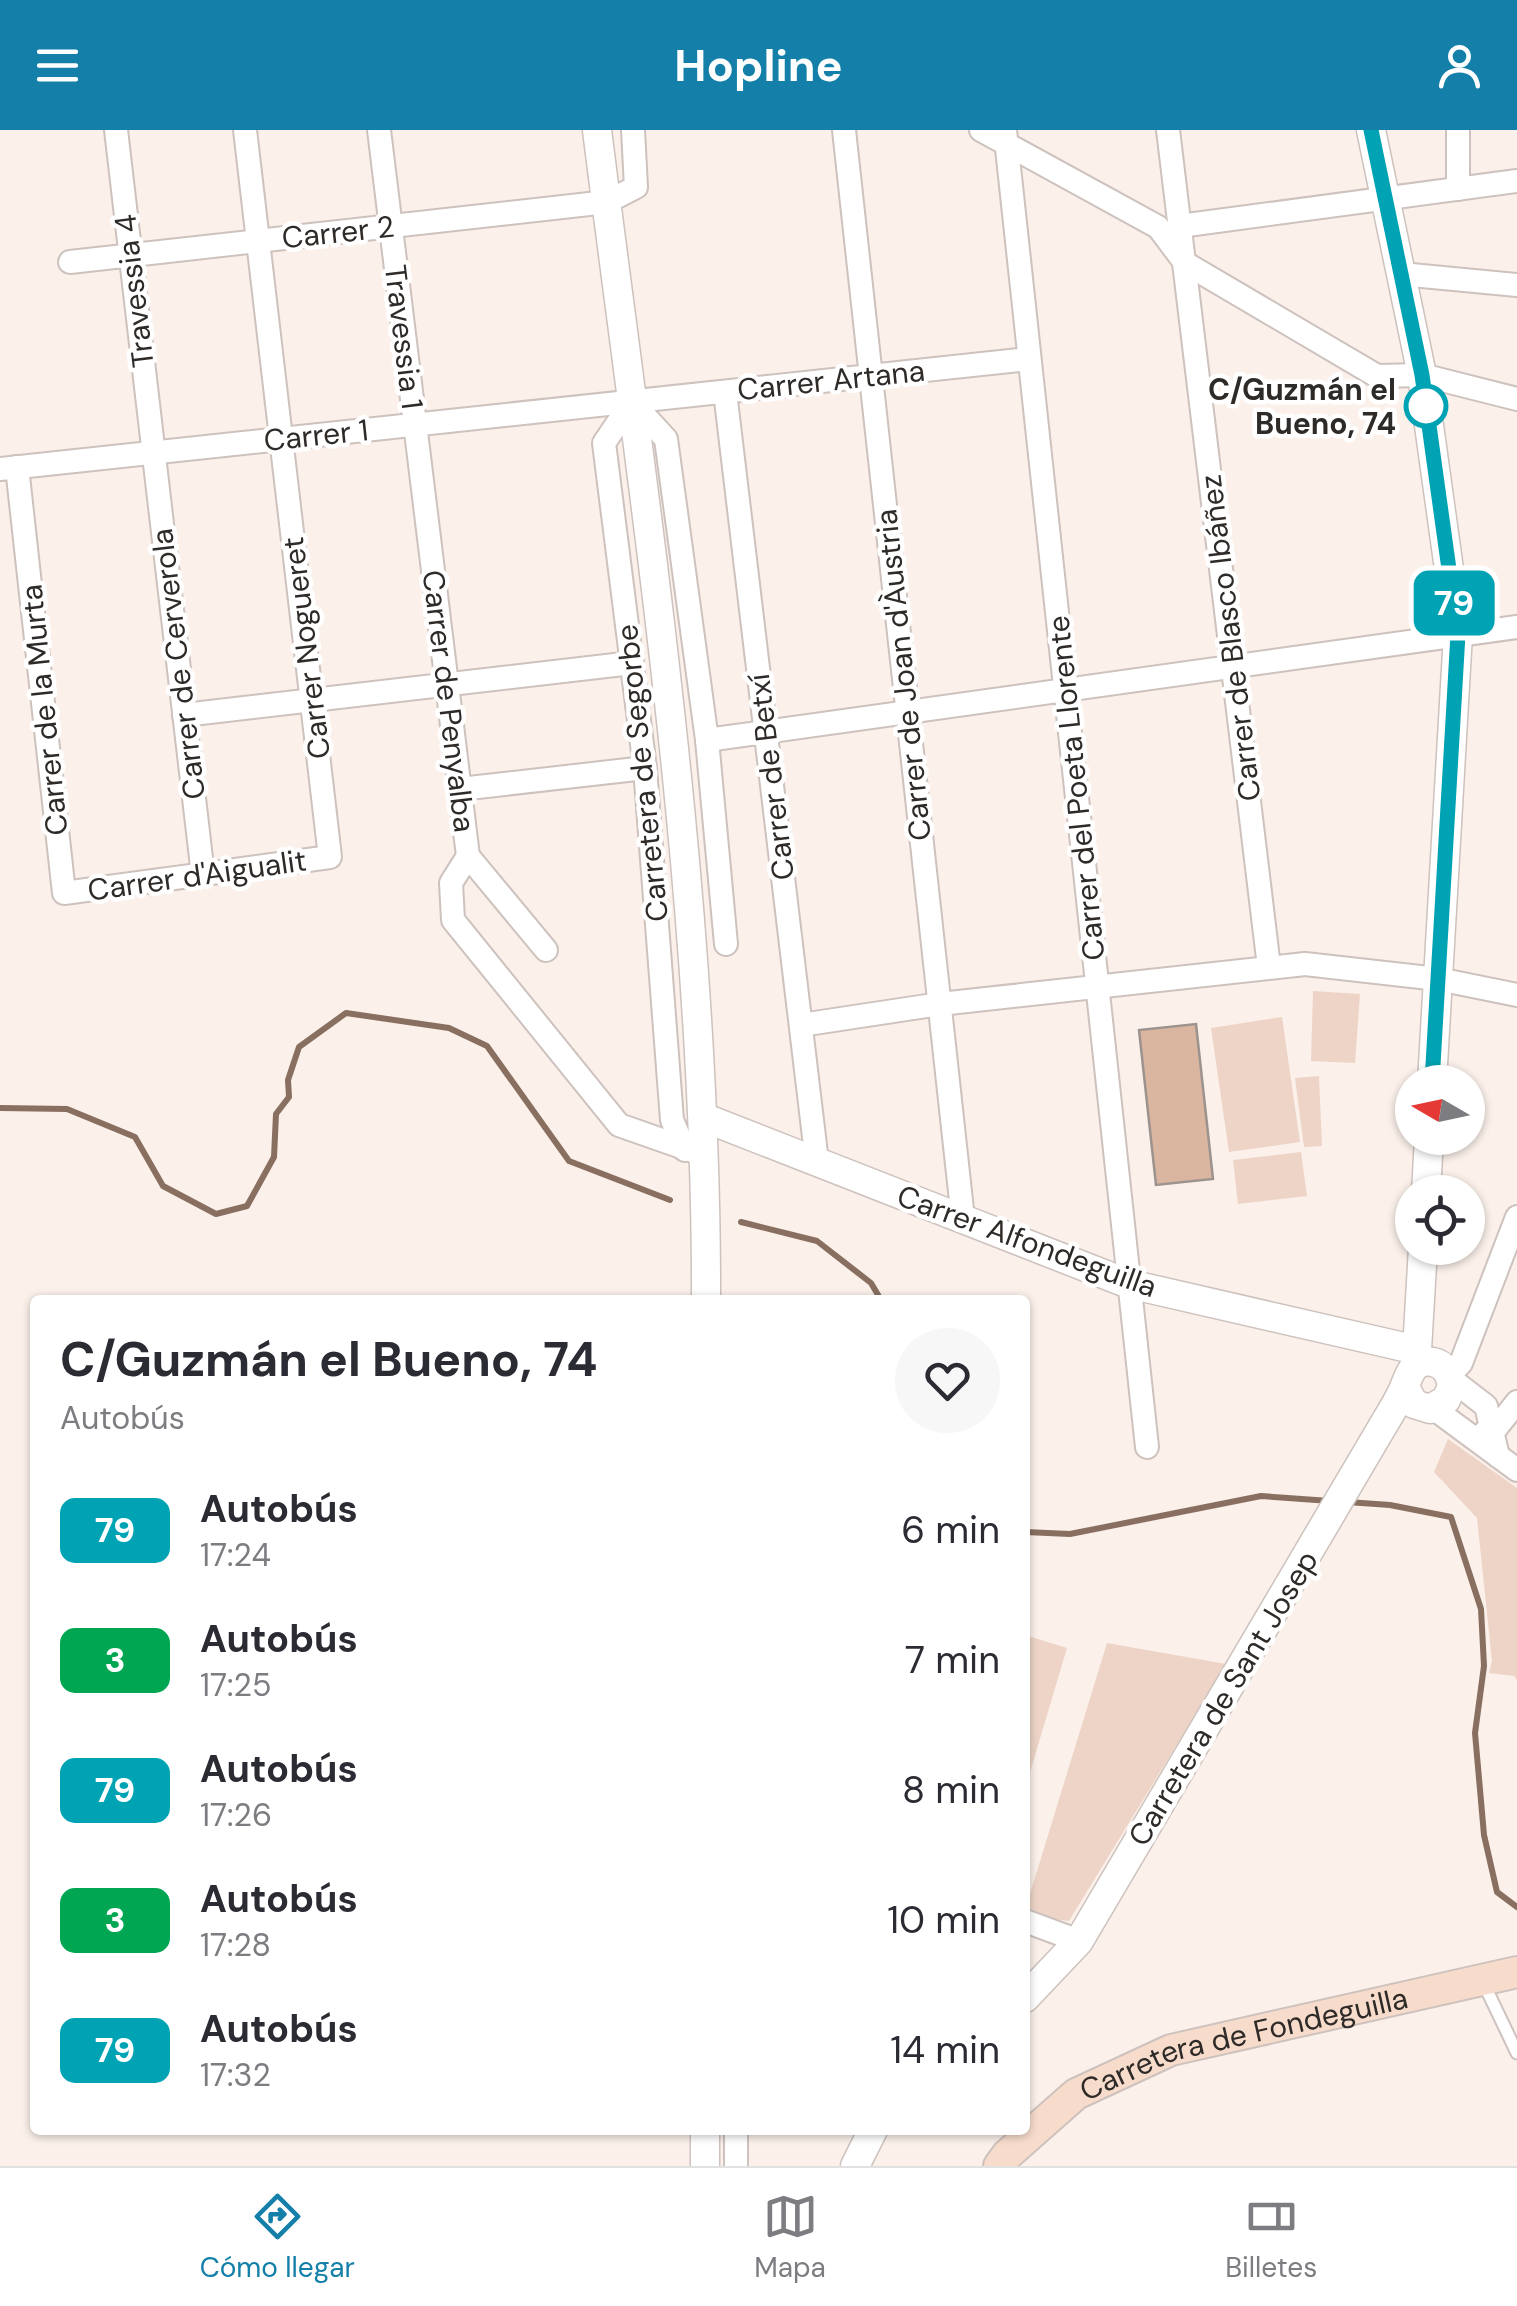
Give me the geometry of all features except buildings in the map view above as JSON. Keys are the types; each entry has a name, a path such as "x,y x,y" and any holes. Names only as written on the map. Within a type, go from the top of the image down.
{"main road":[{"name":"Carretera de Fondeguilla","path":"1030,2135 1076,2094 1171,2050 1517,1972"},
{"name":"Carretera de Fondeguilla","path":"999,2166 1030,2135"}],"street":[{"name":"Travessia 4","path":"116,130 153,452"},
{"name":"Carrer Nogueret","path":"245,130 330,857"},
{"name":"Travessia 1","path":"378,130 415,425"},
{"name":"Carretera de Segorbe","path":"598,130 684,824 704,1118 696,1151"},
{"path":"606,202 636,186 633,130"},
{"name":"Carrer de Joan d'Àustria","path":"844,130 964,1219"},
{"path":"981,130 1006,138 1158,226 1185,262 1377,376 1422,375 1517,399"},
{"name":"Carrer de Blasco Ibáñez","path":"1168,130 1269,967"},
{"path":"1371,130 1422,375 1458,634 1433,1065"},
{"path":"1458,130 1458,189"},
{"name":"Carrer del Poeta Llorente","path":"1006,138 1147,1447"},
{"path":"1180,226 1517,181"},
{"name":"Carrer 2","path":"70,262 606,202"},
{"path":"1401,274 1517,285"},
{"name":"Carrer Artana","path":"632,402 1030,359"},
{"name":"Carrer de Betxí","path":"726,392 818,1162"},
{"name":"Carretera de Segorbe","path":"632,402 604,442 645,768 672,1120 696,1151"},
{"path":"632,402 666,439 707,740 726,944"},
{"name":"Carrer 1","path":"8,468 632,402"},
{"name":"Carrer de Penyalba","path":"415,425 468,856 546,950"},
{"name":"Carrer de Cerverola","path":"153,452 203,874"},
{"name":"Carrer de la Murta","path":"8,468 64,894"},
{"path":"707,740 1517,627"},
{"path":"184,715 632,663"},
{"path":"460,789 645,768"},
{"path":"468,856 451,883 454,920 618,1125 696,1151 706,1295"},
{"name":"Carrer d'Aigualit","path":"64,894 330,857"},
{"path":"800,1024 940,1004 1305,964 1438,979 1517,995"},
{"name":"Carrer Alfondeguilla","path":"704,1118 1129,1284 1418,1357"},
{"path":"1450,1377 1461,1363 1517,1217"},
{"path":"1421,1265 1418,1357 1408,1372 1405,1387 1414,1404 1433,1408 1508,1463"},
{"path":"1418,1357 1434,1362 1486,1406 1492,1432 1508,1463"},
{"path":"1433,1408 1446,1400 1452,1386 1450,1377"},
{"name":"Carretera de Sant Josep","path":"1030,1993 1079,1941 1405,1387"},
{"path":"1492,1432 1517,1402"},
{"path":"1466,1432 1492,1432"},
{"path":"1030,1924 1079,1941"},
{"path":"706,2135 706,2166"},
{"path":"736,2135 736,2166"},
{"path":"854,2166 870,2135"}],"lane":[{"path":"1482,1980 1517,2053"}],"shaded area":[{"path":"1313,991 1360,994 1355,1063 1311,1061"},
{"path":"1282,1017 1300,1142 1229,1152 1211,1028"},
{"path":"1319,1076 1322,1146 1304,1147 1295,1078"},
{"path":"1301,1152 1307,1196 1238,1204 1233,1160"},
{"path":"1448,1439 1517,1488 1517,1680 1514,1676 1489,1673 1492,1661 1477,1518 1434,1472"},
{"path":"1030,1637 1067,1648 1030,1772"},
{"path":"1107,1643 1226,1664 1069,1921 1030,1909 1030,1894"}],"waterway":[{"path":"0,1108 67,1109 135,1137 163,1186 216,1214 247,1206 274,1157 276,1114 289,1097 288,1080 299,1047 346,1013 449,1028 487,1046 569,1161 670,1200"},
{"path":"741,1222 817,1241 871,1283 878,1295"},
{"path":"1030,1532 1070,1534 1261,1496 1330,1501"},
{"path":"1347,1502 1390,1505 1451,1517 1481,1609 1484,1666 1475,1733 1484,1835 1497,1892 1517,1907"}],"bus line":[{"name":"79","path":"1371,130 1422,375 1458,634 1433,1065"}],"place":[{"name":"C/Guzmán el Bueno, 74","path":"1426,406"}]}
